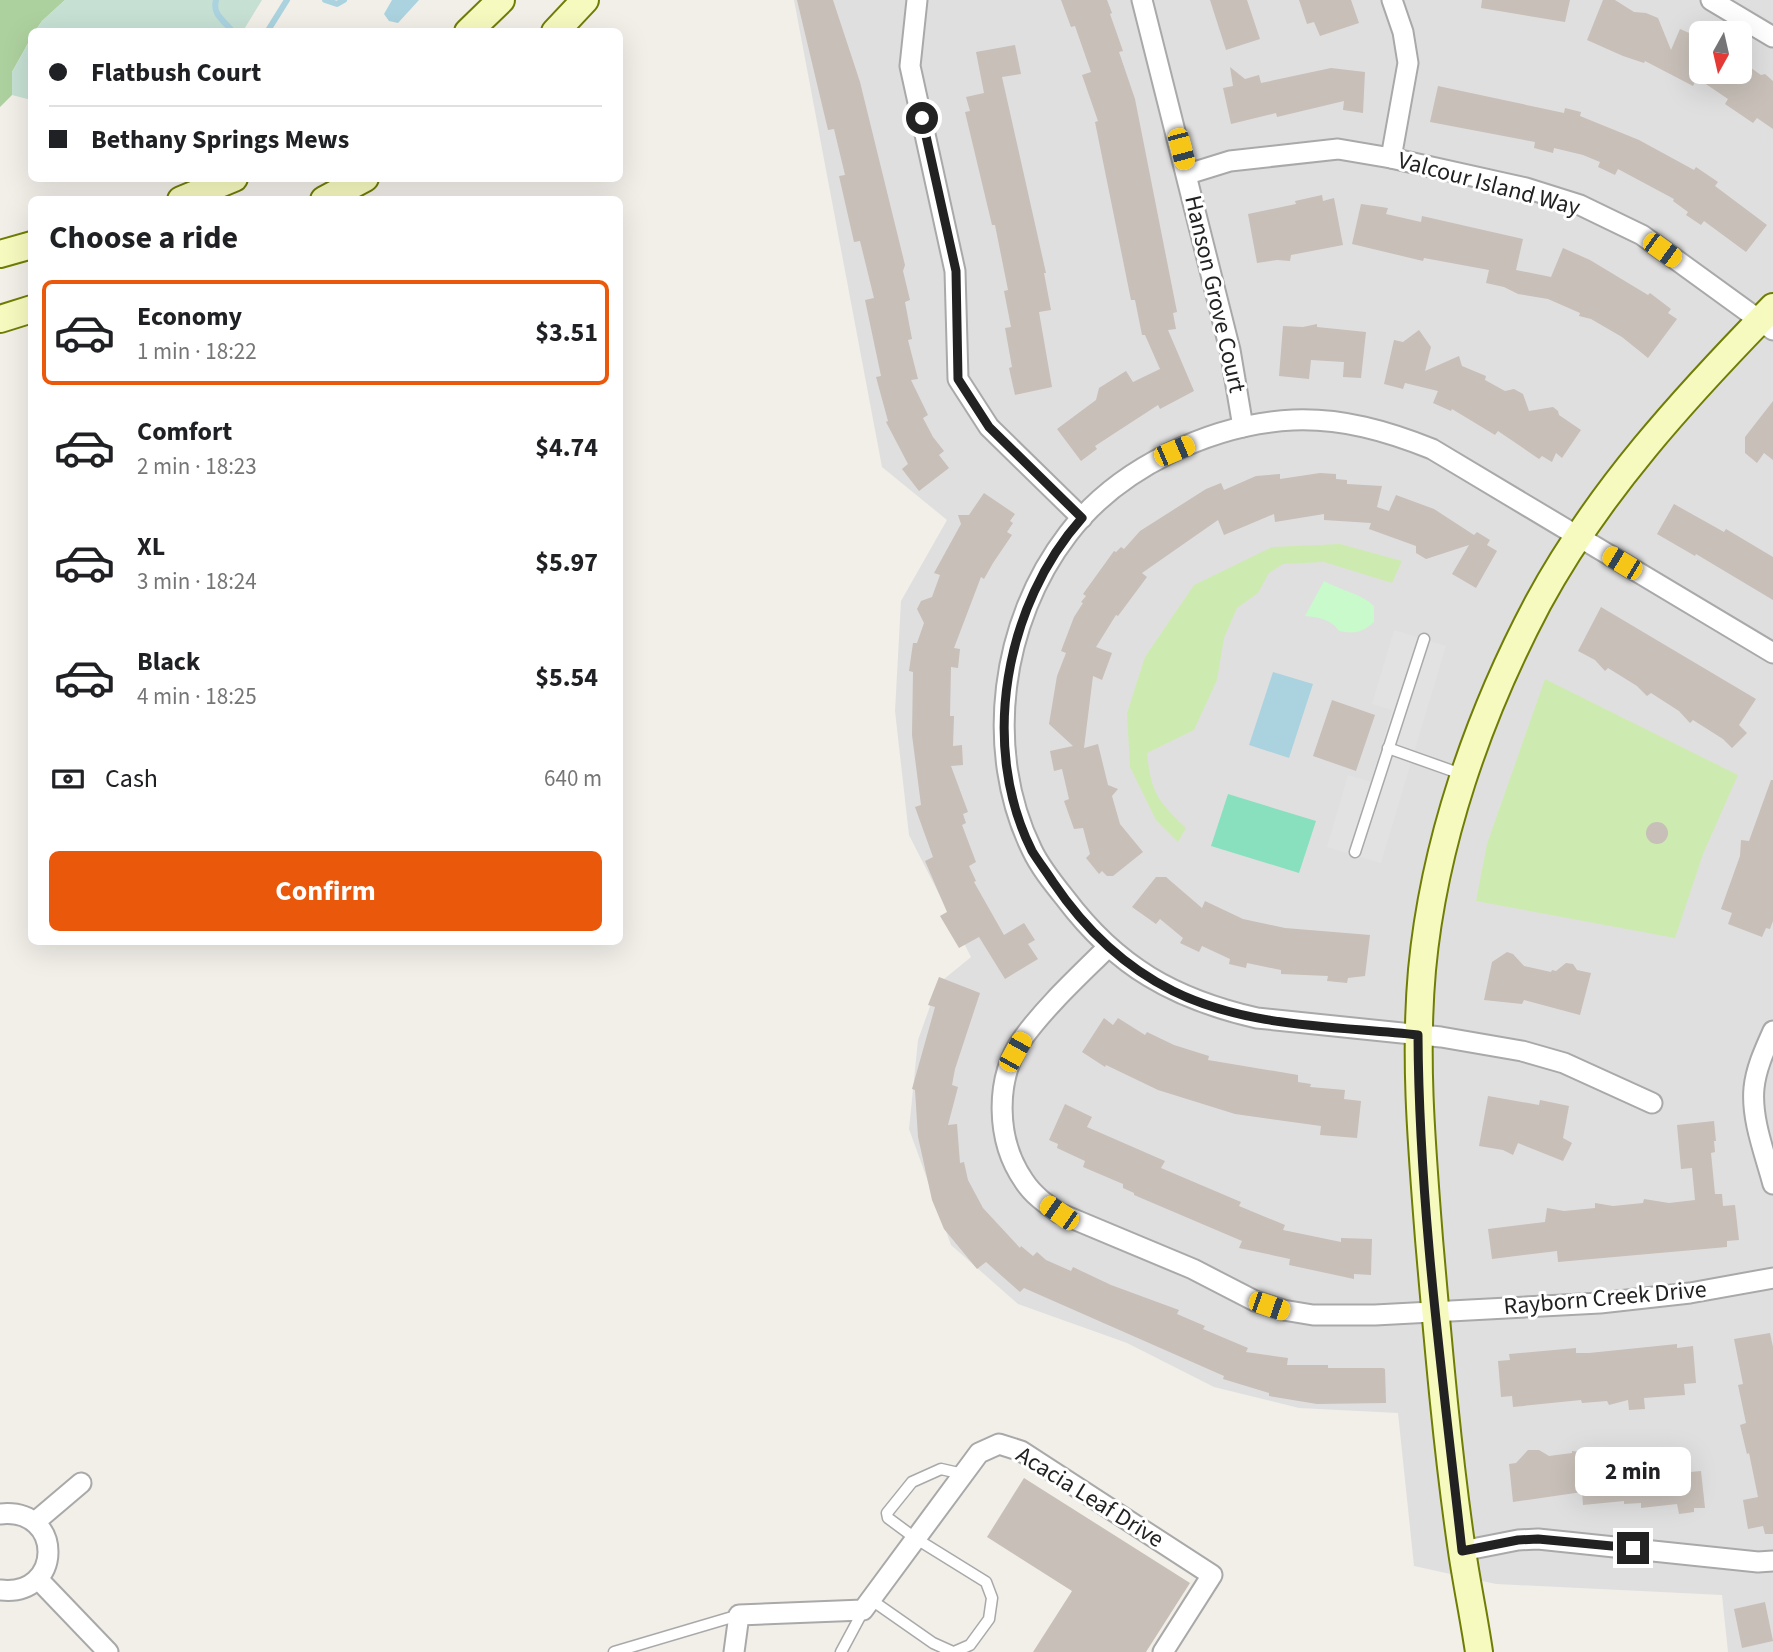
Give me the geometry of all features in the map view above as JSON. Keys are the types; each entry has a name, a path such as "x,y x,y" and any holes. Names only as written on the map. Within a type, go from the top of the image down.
{"street":[{"path":"472,28 501,0"},
{"path":"559,28 585,0"},
{"path":"917,0 910,66 956,271 958,379 989,427 1082,518"},
{"name":"Hanson Grove Court","path":"1142,0 1188,174 1230,350 1243,427"},
{"path":"1391,158 1408,63 1392,0"},
{"path":"1711,0 1773,37"},
{"name":"Valcour Island Way","path":"1188,174 1230,161 1338,149 1526,188 1580,205 1642,235 1768,320"},
{"path":"191,196 224,182"},
{"path":"331,196 358,182"},
{"path":"0,254 28,246"},
{"path":"0,319 28,310"},
{"path":"1479,1652 1462,1551 1435,1312 1418,1102 1418,1035 1432,901 1464,775 1489,706 1539,600 1628,467 1679,405 1768,320"},
{"path":"1652,1103 1564,1063 1522,1051 1418,1035 1257,1018 1234,1013 1173,990 1131,966 1108,947 1072,908 1033,852 1014,799 1006,752 1004,712 1006,680 1016,639 1049,562 1082,518 1113,489 1174,451 1203,438 1243,427 1294,420 1361,425 1432,449 1773,653"},
{"name":"Rayborn Creek Drive","path":"1108,947 1022,1039 1005,1081 1002,1111 1005,1140 1013,1163 1040,1200 1059,1213 1193,1269 1255,1301 1283,1310 1313,1315 1600,1303 1690,1293 1773,1278"},
{"path":"1773,1031 1758,1066 1754,1112 1773,1184"},
{"name":"Acacia Leaf Drive","path":"867,1604 979,1453 999,1444 1021,1451 1212,1575 1163,1652"},
{"path":"36,1522 81,1483"},
{"path":"0,1514 12,1513 36,1522 44,1532 49,1557 45,1569 27,1587 15,1591 0,1590"},
{"path":"1462,1551 1518,1540 1538,1539 1758,1562 1773,1561"},
{"path":"1460,1652 1462,1551"},
{"path":"37,1579 107,1652"},
{"path":"734,1652 739,1615 867,1604"}],"lane":[{"path":"1355,852 1423,639"},
{"path":"1388,748 1464,775"},
{"path":"841,1652 867,1604 933,1643 954,1652 970,1645 989,1619 992,1598 986,1582 888,1518 888,1509 912,1482 941,1469 963,1474"},
{"path":"614,1652 739,1615"}],"shaded area":[{"path":"794,0 1773,0 1773,1652 1728,1652 1722,1595 1496,1584 1414,1566 1398,1413 1299,1408 1214,1387 1127,1343 1018,1304 951,1245 909,1129 918,1040 938,984 971,957 909,835 895,711 901,601 947,520 882,467"},
{"path":"1394,630 1446,646 1381,863 1327,847 1348,775 1371,782 1392,710 1372,704"}],"green space":[{"path":"0,0 65,0 37,28 28,28 28,43 12,72 12,95 0,107"},
{"path":"65,0 262,0 245,28 37,28"},
{"path":"28,43 28,99 12,95 12,72"},
{"path":"1340,544 1402,561 1392,583 1324,562 1283,564 1269,573 1258,593 1237,608 1224,638 1217,680 1194,730 1147,753 1157,795 1186,828 1178,842 1156,820 1130,767 1127,713 1145,657 1194,585 1272,547"},
{"path":"1324,581 1363,598 1374,606 1374,622 1358,632 1349,632 1339,631 1325,620 1305,616"},
{"path":"1545,679 1738,775 1703,854 1675,938 1476,901 1487,844"},
{"path":"1228,794 1316,821 1299,873 1211,846"}],"water":[{"path":"392,0 419,0 398,23 389,21 384,14"},
{"path":"1273,672 1313,684 1289,758 1249,745"}],"building":[{"path":"797,0 833,0 860,82 905,265 903,271 910,300 905,302 912,339 908,340 918,379 911,380 928,415 923,418 944,451 939,455 949,468 919,491 902,469 908,464 886,422 888,421 876,377 881,376 865,300 874,298 860,241 854,242 839,176 845,175 834,129 828,130"},
{"path":"1061,0 1107,0 1112,13 1110,14 1123,51 1119,52 1135,99 1177,312 1173,313 1176,329 1168,330 1194,391 1160,409 1158,405 1095,446 1097,449 1081,461 1057,429 1096,400 1099,388 1126,371 1133,382 1160,369 1145,335 1142,335 1135,300 1131,300 1095,122 1098,121 1082,75 1091,72 1075,26 1071,27"},
{"path":"1210,0 1247,0 1260,39 1226,50"},
{"path":"1299,0 1351,0 1359,23 1320,36 1314,22 1307,24"},
{"path":"1482,0 1570,0 1565,22 1481,8"},
{"path":"1603,0 1615,0 1634,12 1658,18 1671,50 1680,29 1689,33 1689,84 1645,61 1644,63 1623,56 1587,40"},
{"path":"1015,45 1021,74 1002,77 1046,273 1051,310 1039,312 1052,387 1015,395 1005,328 1011,327 1004,291 1008,290 995,225 992,225 965,112 970,111 966,97 984,93 976,52"},
{"path":"1230,67 1245,79 1259,75 1261,83 1331,68 1365,72 1363,113 1343,110 1344,101 1277,117 1276,113 1231,124 1223,88 1233,86"},
{"path":"1752,69 1761,75 1765,74 1773,81 1773,129 1757,118 1753,123 1725,104 1728,99 1706,84 1752,84"},
{"path":"1438,86 1564,113 1565,108 1581,112 1580,116 1639,140 1694,170 1696,167 1718,182 1715,186 1767,225 1746,252 1704,221 1701,225 1686,215 1688,212 1673,201 1674,199 1618,169 1615,175 1598,167 1600,162 1583,155 1554,148 1553,153 1534,148 1535,142 1430,122"},
{"path":"1322,195 1323,201 1334,198 1343,245 1291,255 1290,261 1257,263 1248,214 1296,204 1295,201"},
{"path":"1361,204 1388,208 1386,214 1421,222 1422,216 1523,239 1516,270 1551,277 1563,248 1590,260 1648,295 1650,293 1671,309 1668,313 1677,319 1648,358 1622,337 1591,319 1579,316 1580,313 1548,299 1518,294 1486,283 1489,270 1424,258 1423,261 1352,244"},
{"path":"1317,324 1317,327 1366,332 1361,378 1343,377 1344,362 1311,360 1309,379 1279,376 1283,326 1303,327"},
{"path":"1419,330 1431,347 1425,371 1459,356 1462,366 1486,376 1485,380 1505,391 1514,389 1523,394 1529,411 1553,407 1559,415 1581,430 1562,458 1556,453 1552,462 1542,456 1539,459 1498,431 1495,435 1452,409 1451,411 1433,403 1438,391 1405,383 1403,389 1384,384 1394,340 1403,342"},
{"path":"1773,401 1773,460 1764,453 1757,463 1745,453 1745,437"},
{"path":"1320,473 1336,474 1336,479 1347,480 1347,484 1382,486 1377,507 1389,511 1396,495 1434,509 1474,535 1477,532 1490,540 1487,545 1497,551 1476,588 1452,574 1469,545 1426,559 1416,553 1416,546 1369,529 1371,523 1324,520 1324,514 1275,522 1274,514 1224,535 1218,520 1142,573 1147,577 1118,616 1116,615 1096,647 1112,653 1102,680 1093,676 1084,748 1098,744 1108,785 1118,789 1112,796 1120,824 1143,852 1113,876 1107,876 1102,871 1099,874 1086,858 1090,854 1083,828 1074,829 1064,801 1069,799 1062,769 1054,771 1050,751 1073,746 1049,724 1057,676 1066,653 1061,651 1074,617 1086,596 1083,594 1114,551 1121,547 1124,549 1140,531 1206,489 1221,483 1224,490 1256,476 1280,474 1280,479"},
{"path":"984,493 1015,514 1007,532 1012,535 984,579 981,577 954,648 960,649 958,668 951,667 950,716 954,716 953,746 962,745 963,765 951,766 968,812 963,814 966,823 962,825 976,862 969,866 976,881 974,882 1004,935 1024,923 1035,940 1028,944 1038,959 1005,979 979,937 959,948 940,916 947,912 925,861 933,857 915,807 921,805 912,735 913,672 909,671 913,643 917,643 924,623 917,609 921,601 932,597 940,575 934,573 961,524 958,515 969,515"},
{"path":"1674,504 1724,532 1726,529 1773,557 1773,600 1657,534"},
{"path":"1601,607 1756,699 1739,725 1747,733 1732,748 1693,720 1690,723 1679,711 1651,693 1647,696 1637,686 1608,668 1605,671 1595,660 1578,651"},
{"path":"1332,700 1375,715 1356,771 1313,756"},
{"path":"1771,780 1773,921 1762,937 1728,924 1732,913 1721,909 1740,856 1741,840 1749,841"},
{"path":"1657,822 1665,825 1668,833 1665,841 1657,844 1649,841 1646,833 1649,825"},
{"path":"1156,877 1166,877 1202,908 1205,901 1243,919 1285,928 1370,935 1365,976 1348,978 1347,983 1327,981 1328,976 1281,974 1281,970 1247,963 1246,968 1229,964 1230,959 1202,946 1199,952 1180,943 1183,938 1160,919 1156,924 1132,907"},
{"path":"1507,952 1513,954 1524,966 1551,972 1566,963 1573,964 1577,970 1591,973 1580,1015 1524,1000 1522,1004 1484,1000 1492,962"},
{"path":"939,977 980,993 955,1069 952,1085 958,1087 948,1125 957,1124 960,1163 964,1162 968,1180 983,1208 1020,1248 1021,1246 1033,1256 1037,1252 1046,1260 1071,1271 1073,1267 1111,1285 1179,1310 1177,1314 1205,1326 1203,1329 1248,1348 1246,1352 1288,1358 1287,1365 1383,1368 1386,1403 1317,1404 1269,1396 1269,1393 1223,1379 1224,1376 1024,1288 1020,1292 986,1262 977,1269 944,1229 932,1200 918,1137 915,1090 912,1089 935,1007 928,1005"},
{"path":"1104,1018 1113,1025 1118,1018 1145,1035 1147,1032 1174,1045 1209,1056 1208,1060 1298,1075 1298,1082 1311,1084 1310,1087 1345,1090 1344,1099 1361,1101 1357,1138 1320,1135 1321,1126 1235,1114 1158,1090 1106,1065 1105,1067 1082,1052"},
{"path":"1488,1096 1539,1105 1540,1100 1569,1106 1563,1138 1572,1143 1563,1161 1518,1143 1513,1155 1503,1150 1479,1146"},
{"path":"1065,1104 1092,1117 1087,1127 1165,1161 1161,1168 1241,1202 1239,1206 1285,1225 1283,1230 1341,1242 1341,1238 1372,1239 1371,1275 1354,1274 1354,1279 1289,1265 1290,1259 1239,1248 1242,1241 1134,1195 1123,1188 1123,1184 1083,1167 1085,1161 1057,1148 1058,1144 1049,1140"},
{"path":"1714,1121 1715,1152 1711,1153 1715,1194 1722,1194 1723,1206 1735,1205 1739,1240 1727,1241 1727,1247 1558,1262 1557,1251 1492,1259 1488,1229 1545,1222 1547,1208 1564,1211 1595,1208 1595,1203 1613,1206 1643,1203 1644,1199 1669,1203 1695,1200 1692,1168 1681,1169 1677,1125"},
{"path":"1770,1333 1773,1347 1773,1534 1765,1534 1763,1526 1748,1529 1743,1500 1758,1497 1740,1425 1746,1423 1738,1385 1743,1384 1734,1339"},
{"path":"1677,1344 1677,1348 1693,1346 1696,1383 1684,1384 1685,1395 1644,1398 1645,1409 1629,1410 1628,1400 1609,1405 1607,1401 1582,1403 1581,1400 1513,1407 1512,1396 1501,1397 1498,1361 1510,1360 1509,1354 1576,1348 1576,1353 1589,1353"},
{"path":"1634,1449 1651,1465 1688,1461 1690,1472 1701,1471 1705,1508 1694,1508 1694,1512 1679,1514 1677,1504 1641,1508 1641,1503 1624,1504 1624,1501 1583,1505 1582,1492 1513,1502 1509,1464 1516,1463 1528,1450 1539,1450 1549,1456 1572,1451 1599,1454"},
{"path":"1024,1478 1190,1583 1146,1652 1033,1652 1072,1591 987,1537"},
{"path":"1765,1602 1773,1641 1742,1648 1734,1609"}],"waterway":[{"path":"216,0 217,14 229,28"},
{"path":"270,28 287,0"},
{"path":"325,0 337,4 344,0"}],"route":[{"path":"922,118 956,271 958,379 989,427 1082,518 1049,562 1031,599 1016,639 1006,680 1006,752 1014,799 1033,852 1060,893 1108,947 1131,966 1173,990 1210,1006 1257,1018 1418,1035 1418,1102 1435,1312 1462,1551 1518,1540 1538,1539 1633,1548"}]}
